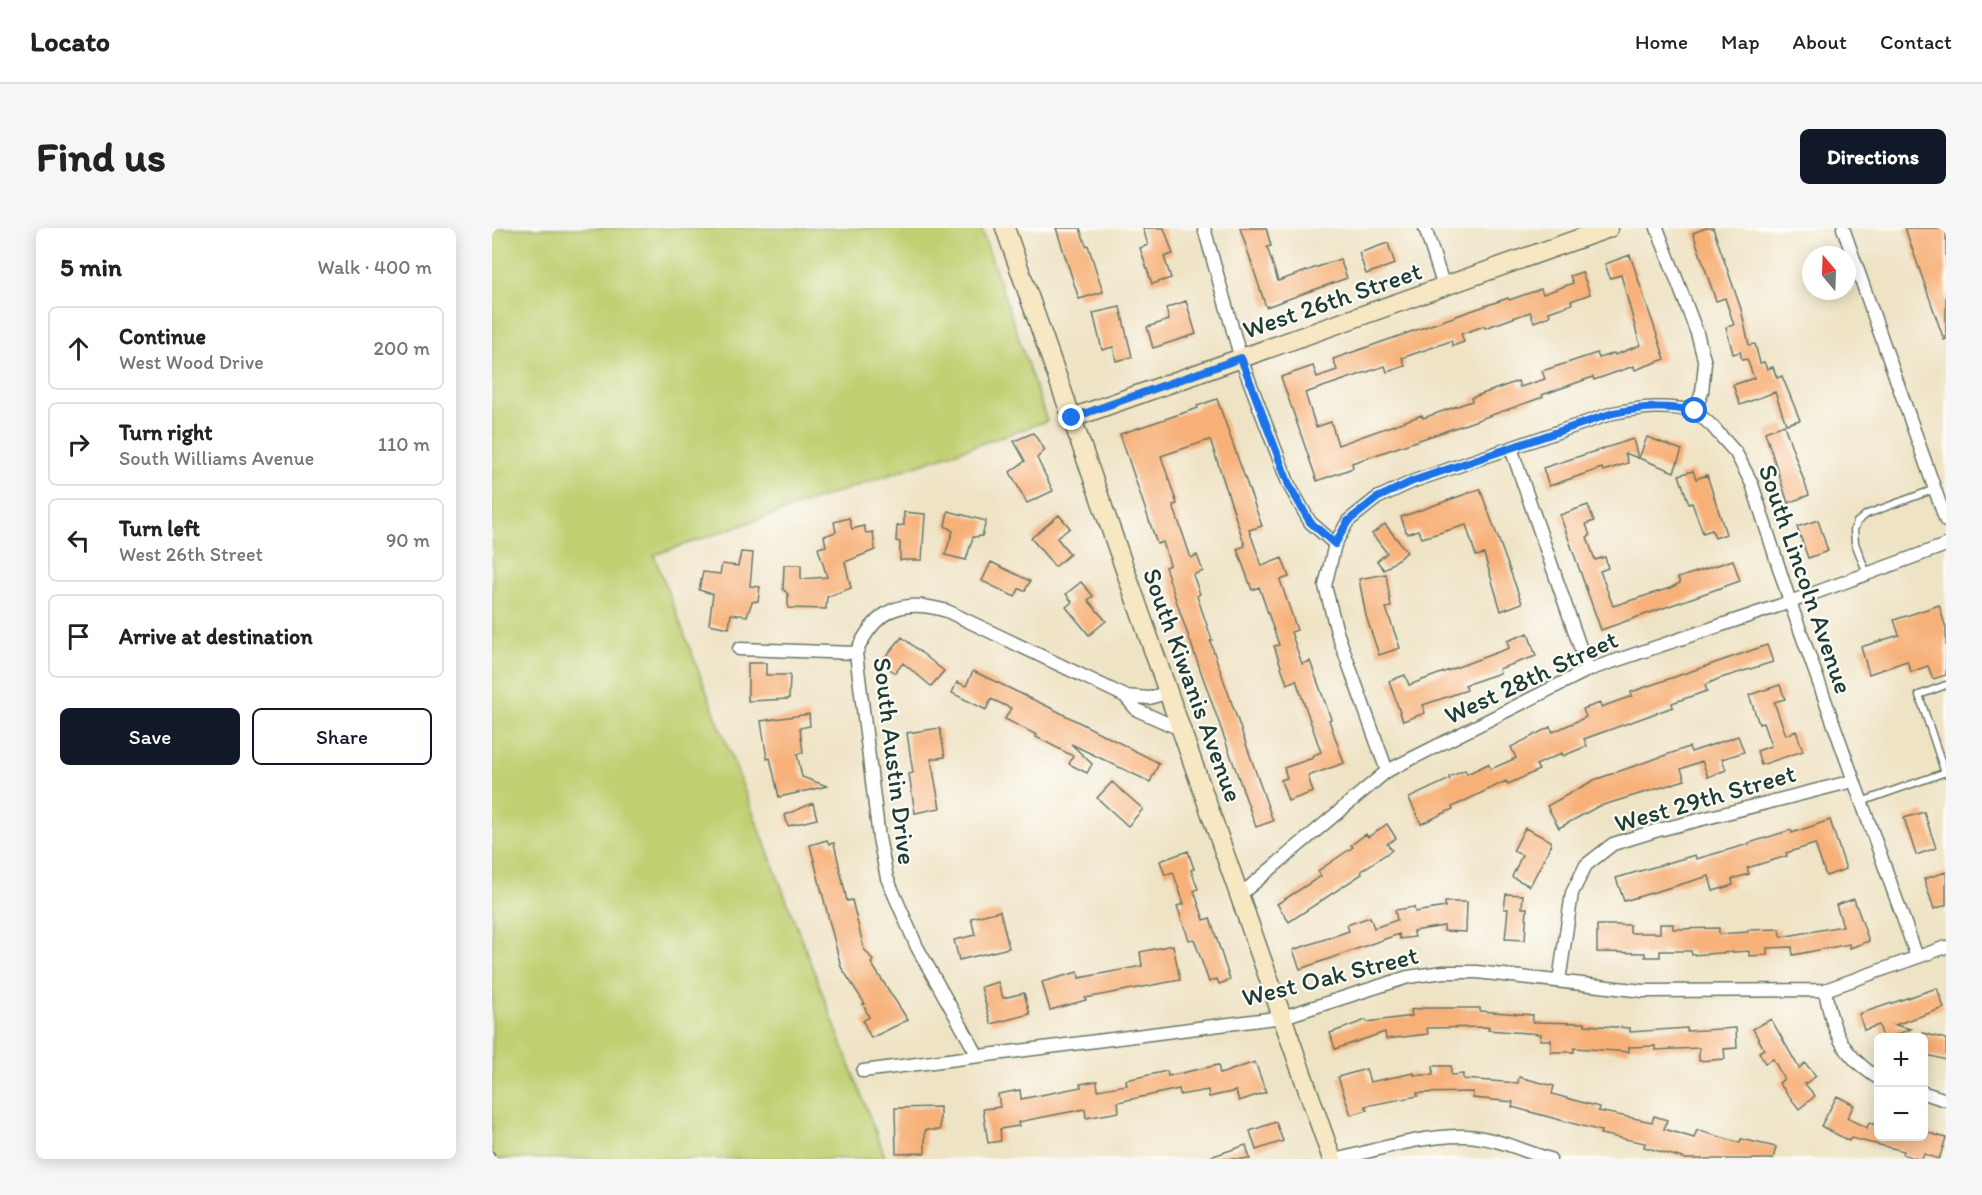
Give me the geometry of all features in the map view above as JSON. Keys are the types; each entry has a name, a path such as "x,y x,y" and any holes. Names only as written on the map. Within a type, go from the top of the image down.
{"main road":[{"name":"South Kiwanis Avenue","path":"1005,228 1241,894 1332,1159"},
{"name":"West 26th Street","path":"1072,418 1609,228"}],"street":[{"path":"1204,228 1241,358 1289,485 1310,522 1335,544"},
{"path":"1425,228 1444,287"},
{"path":"1387,771 1337,632 1325,586 1335,544 1348,521 1377,498 1413,481 1613,413 1646,407 1673,406 1695,411 1702,392 1705,363 1697,333 1657,228"},
{"path":"1843,228 1946,521"},
{"name":"South Lincoln Avenue","path":"1695,411 1736,453 1752,484 1790,602 1917,957"},
{"path":"1511,448 1588,670"},
{"name":"West 28th Street","path":"1241,894 1387,771 1588,670 1790,602 1946,545"},
{"name":"South Austin Drive","path":"978,1056 917,947 886,878 856,653 863,637 873,623 889,610 909,605 930,606 947,611 1125,696 1149,698 1169,692"},
{"path":"739,649 856,653"},
{"name":"South Austin Drive","path":"1125,696 1137,710 1182,730"},
{"name":"West 29th Street","path":"1559,981 1572,892 1586,865 1613,844 1655,831 1853,781"},
{"name":"West Oak Street","path":"863,1071 1283,1017 1408,976 1443,972 1477,972 1643,991 1825,990 1946,947"},
{"path":"1825,990 1836,1034 1860,1066 1874,1075"},
{"path":"1928,1095 1946,1100"},
{"path":"1339,1159 1397,1144 1466,1136 1550,1159"}],"lane":[{"path":"1866,574 1855,543 1854,530 1857,522 1867,514 1935,489"},
{"path":"1861,802 1945,772 1919,695 1946,685"}],"path":[{"path":"492,1151 498,1159"}],"green space":[{"path":"492,228 981,228 1047,421 654,555 886,1159 492,1159"}],"building":[{"path":"1056,228 1080,228 1103,292 1079,299"},
{"path":"1143,228 1164,228 1173,254 1164,257 1171,278 1152,284 1140,248 1148,245"},
{"path":"1240,228 1266,228 1271,246 1267,247 1278,281 1340,259 1347,278 1266,307"},
{"path":"1713,228 1741,309 1749,345 1755,344 1760,363 1764,362 1767,369 1773,367 1777,378 1782,376 1800,420 1786,424 1775,392 1740,405 1733,385 1754,378 1747,359 1742,360 1740,352 1733,354 1726,327 1734,325 1725,298 1716,301 1693,233"},
{"path":"1905,228 1946,228 1946,339 1944,340"},
{"path":"1388,243 1395,264 1366,274 1359,253"},
{"path":"1630,255 1665,359 1635,370 1634,366 1594,380 1593,377 1542,395 1543,397 1352,463 1353,468 1317,481 1281,377 1313,366 1317,377 1337,370 1333,359 1508,298 1509,300 1541,289 1543,294 1573,283 1570,276 1582,272 1590,294 1571,301 1572,304 1549,312 1550,316 1534,322 1530,312 1485,328 1484,326 1461,334 1464,342 1453,346 1451,341 1402,358 1405,366 1387,372 1385,366 1305,393 1316,427 1331,422 1338,445 1422,415 1423,418 1472,401 1471,398 1518,381 1520,387 1545,379 1542,371 1597,353 1599,358 1614,353 1615,355 1640,345 1621,275 1610,278 1605,264"},
{"path":"1186,301 1196,334 1153,348 1147,327 1169,320 1166,308"},
{"path":"1120,307 1132,357 1116,361 1113,347 1102,350 1093,313"},
{"path":"1217,399 1262,526 1249,530 1262,566 1282,558 1289,577 1280,580 1297,630 1291,632 1302,664 1310,661 1344,763 1308,776 1313,792 1288,801 1281,780 1287,778 1284,768 1313,758 1312,756 1321,752 1296,680 1287,684 1274,646 1279,645 1259,587 1252,590 1237,549 1245,546 1211,442 1209,440 1161,456 1177,504 1173,505 1191,558 1197,555 1203,571 1193,575 1200,594 1197,596 1212,640 1210,641 1273,821 1256,827 1165,567 1170,565 1163,542 1157,544 1120,434 1198,408 1197,406"},
{"path":"1784,425 1809,495 1788,503 1765,432"},
{"path":"1033,433 1045,450 1037,458 1053,491 1027,503 1010,472 1025,461 1014,441"},
{"path":"1647,437 1682,450 1674,472 1639,458"},
{"path":"1633,439 1638,458 1625,453 1628,463 1603,471 1602,468 1549,486 1543,468"},
{"path":"1693,471 1696,479 1707,475 1726,534 1715,538 1712,530 1703,533 1692,503 1689,504 1679,475"},
{"path":"1480,489 1522,603 1501,611 1484,554 1476,556 1466,525 1422,538 1418,530 1407,534 1401,517"},
{"path":"1588,505 1594,521 1586,524 1590,536 1587,537 1595,560 1605,557 1608,568 1600,571 1613,606 1670,588 1680,583 1678,578 1733,560 1740,581 1601,630 1560,515"},
{"path":"948,511 986,521 982,536 973,537 966,560 945,555 953,531 945,526"},
{"path":"904,512 925,514 922,560 900,560 900,542 896,541 897,526 904,525"},
{"path":"1059,515 1070,528 1057,538 1070,554 1055,567 1031,538"},
{"path":"849,518 852,529 864,526 866,533 873,532 875,550 845,562 851,588 827,597 826,609 788,608 788,594 783,589 784,565 801,565 801,579 827,577 818,548 826,546 824,536 836,532 834,522"},
{"path":"1818,520 1828,551 1808,558 1797,527"},
{"path":"1385,524 1407,552 1384,570 1377,561 1387,553 1372,534"},
{"path":"741,552 753,553 750,586 760,587 758,601 752,602 747,616 731,614 729,628 709,624 713,594 699,590 703,572 720,574 722,564 738,566"},
{"path":"991,562 1030,581 1025,591 1019,589 1015,597 982,581"},
{"path":"1386,574 1391,607 1386,608 1400,648 1379,655 1366,616 1359,579"},
{"path":"1081,582 1093,596 1088,600 1106,621 1089,635 1066,607 1072,602 1066,594"},
{"path":"1939,605 1946,628 1946,675 1933,679 1928,666 1911,672 1907,661 1869,674 1861,647 1899,635 1894,620"},
{"path":"1528,633 1536,656 1499,669 1500,673 1465,685 1467,690 1423,705 1425,713 1403,721 1389,681 1405,675 1409,685 1509,648 1507,641"},
{"path":"902,637 944,671 931,686 903,663 895,673 881,662"},
{"path":"1767,645 1773,662 1718,679 1705,685 1707,691 1672,703 1673,707 1584,739 1587,746 1563,756 1562,753 1536,765 1539,770 1508,784 1506,781 1421,824 1409,798 1450,779 1449,777 1465,770 1467,774 1488,764 1491,769 1516,758 1511,747 1550,727 1553,732 1586,717 1583,709 1600,703 1601,707 1632,696 1631,692"},
{"path":"748,663 766,663 766,675 790,675 789,699 748,701"},
{"path":"973,671 1159,763 1150,782 1071,744 1092,764 1087,773 1069,764 1073,756 1005,719 1011,708 991,699 986,710 952,693 957,682 966,686"},
{"path":"1780,685 1785,699 1774,702 1786,735 1796,731 1803,751 1761,765 1757,751 1771,746 1763,723 1759,724 1749,695"},
{"path":"809,714 810,726 800,728 803,753 797,754 802,777 827,786 779,797 770,758 767,759 761,721"},
{"path":"940,728 945,757 931,759 940,808 915,813 909,774 913,773 907,733"},
{"path":"1738,736 1744,752 1722,759 1726,770 1708,777 1702,761 1681,769 1685,780 1597,807 1559,828 1547,806 1594,780 1689,747 1691,752"},
{"path":"1112,782 1143,809 1128,826 1097,798"},
{"path":"813,803 817,819 788,826 785,815"},
{"path":"1924,812 1936,848 1916,855 1904,818"},
{"path":"1830,820 1846,869 1826,876 1815,844 1786,853 1787,856 1747,868 1749,874 1732,879 1733,885 1713,891 1709,876 1624,901 1616,878 1695,855 1696,859 1791,830 1792,833"},
{"path":"1387,824 1396,838 1387,844 1392,850 1361,871 1362,874 1289,922 1277,904 1321,876 1318,871 1353,847 1351,845 1366,834 1368,837"},
{"path":"1525,828 1551,841 1530,886 1512,877 1522,855 1513,851"},
{"path":"827,840 829,844 834,843 847,901 852,900 864,949 873,960 871,963 908,1020 871,1038 863,1021 869,1017 863,1004 865,1004 841,967 810,845"},
{"path":"1188,851 1194,869 1191,870 1198,889 1194,891 1204,920 1210,918 1230,980 1219,984 1217,979 1209,982 1194,939 1189,940 1177,906 1184,904 1173,872 1165,875 1160,861"},
{"path":"1946,872 1946,905 1934,909 1924,879"},
{"path":"1506,894 1523,895 1522,908 1527,908 1525,940 1505,939 1508,909 1504,909"},
{"path":"1854,899 1869,941 1850,948 1849,944 1793,955 1792,947 1767,948 1767,955 1749,956 1749,951 1692,955 1691,951 1660,951 1660,957 1645,957 1645,953 1597,952 1597,925 1630,925 1630,933 1660,933 1660,924 1673,924 1673,929 1719,928 1719,934 1780,929 1781,937 1843,926 1836,905"},
{"path":"1445,902 1467,902 1466,932 1444,931 1444,926 1413,931 1415,937 1400,939 1399,934 1300,969 1293,950 1349,931 1347,925 1370,917 1374,928 1397,920 1395,910 1414,907 1415,912 1445,907"},
{"path":"1000,911 1009,948 959,960 954,940 975,935 971,918"},
{"path":"1173,945 1180,980 1085,998 1086,1000 1050,1010 1042,982 1078,972 1079,978 1142,966 1140,952"},
{"path":"998,982 1003,998 1024,993 1030,1014 991,1024 981,987"},
{"path":"1937,988 1944,1008 1895,1025 1911,1029 1901,1033 1881,1033 1879,1025 1864,1030 1859,1014"},
{"path":"1480,1008 1480,1011 1533,1015 1532,1022 1585,1023 1585,1025 1630,1028 1630,1032 1687,1028 1687,1031 1736,1028 1737,1048 1724,1049 1725,1059 1699,1061 1699,1048 1655,1050 1655,1046 1629,1047 1629,1052 1574,1048 1574,1052 1551,1052 1551,1040 1540,1040 1541,1034 1488,1030 1489,1027 1427,1028 1428,1034 1386,1039 1385,1032 1335,1049 1330,1033 1366,1020 1367,1022 1412,1016 1411,1010"},
{"path":"1771,1019 1799,1068 1805,1063 1816,1076 1805,1084 1815,1096 1799,1109 1779,1083 1784,1079 1773,1059 1765,1063 1759,1052 1764,1049 1753,1029"},
{"path":"1928,1034 1946,1039 1946,1060 1928,1055"},
{"path":"1255,1062 1266,1092 1239,1101 1236,1091 1209,1097 1208,1090 1180,1095 1179,1089 1118,1102 1119,1112 1086,1118 1085,1109 1018,1122 1019,1126 1000,1129 1001,1141 988,1143 983,1109 1000,1107 998,1094 1020,1090 1021,1099 1081,1087 1080,1084 1097,1081 1098,1090 1127,1085 1126,1080 1167,1071 1168,1076 1218,1065 1220,1074"},
{"path":"1433,1066 1451,1066 1451,1075 1463,1074 1463,1079 1518,1083 1519,1077 1554,1086 1552,1094 1599,1107 1598,1111 1652,1122 1654,1116 1667,1120 1664,1129 1694,1138 1697,1130 1740,1143 1741,1139 1776,1147 1773,1159 1686,1159 1644,1147 1645,1143 1600,1134 1601,1131 1512,1107 1513,1102 1473,1098 1473,1092 1417,1093 1418,1096 1365,1106 1367,1110 1351,1115 1338,1077 1366,1069 1370,1082 1414,1073 1414,1075 1433,1075"},
{"path":"1837,1096 1854,1105 1847,1118 1867,1128 1869,1123 1874,1124 1874,1141 1928,1141 1928,1133 1946,1138 1939,1159 1924,1154 1922,1159 1917,1159 1903,1154 1904,1151 1851,1138 1849,1141 1821,1126"},
{"path":"940,1107 940,1130 925,1130 925,1153 896,1154 895,1108"},
{"path":"1276,1122 1283,1141 1256,1150 1250,1131"},
{"path":"1246,1145 1250,1159 1210,1159 1210,1157"}],"route":[{"path":"1072,418 1241,358 1298,503 1310,522 1335,544 1348,521 1377,498 1413,481 1613,413 1646,407 1673,406 1695,411"}]}
